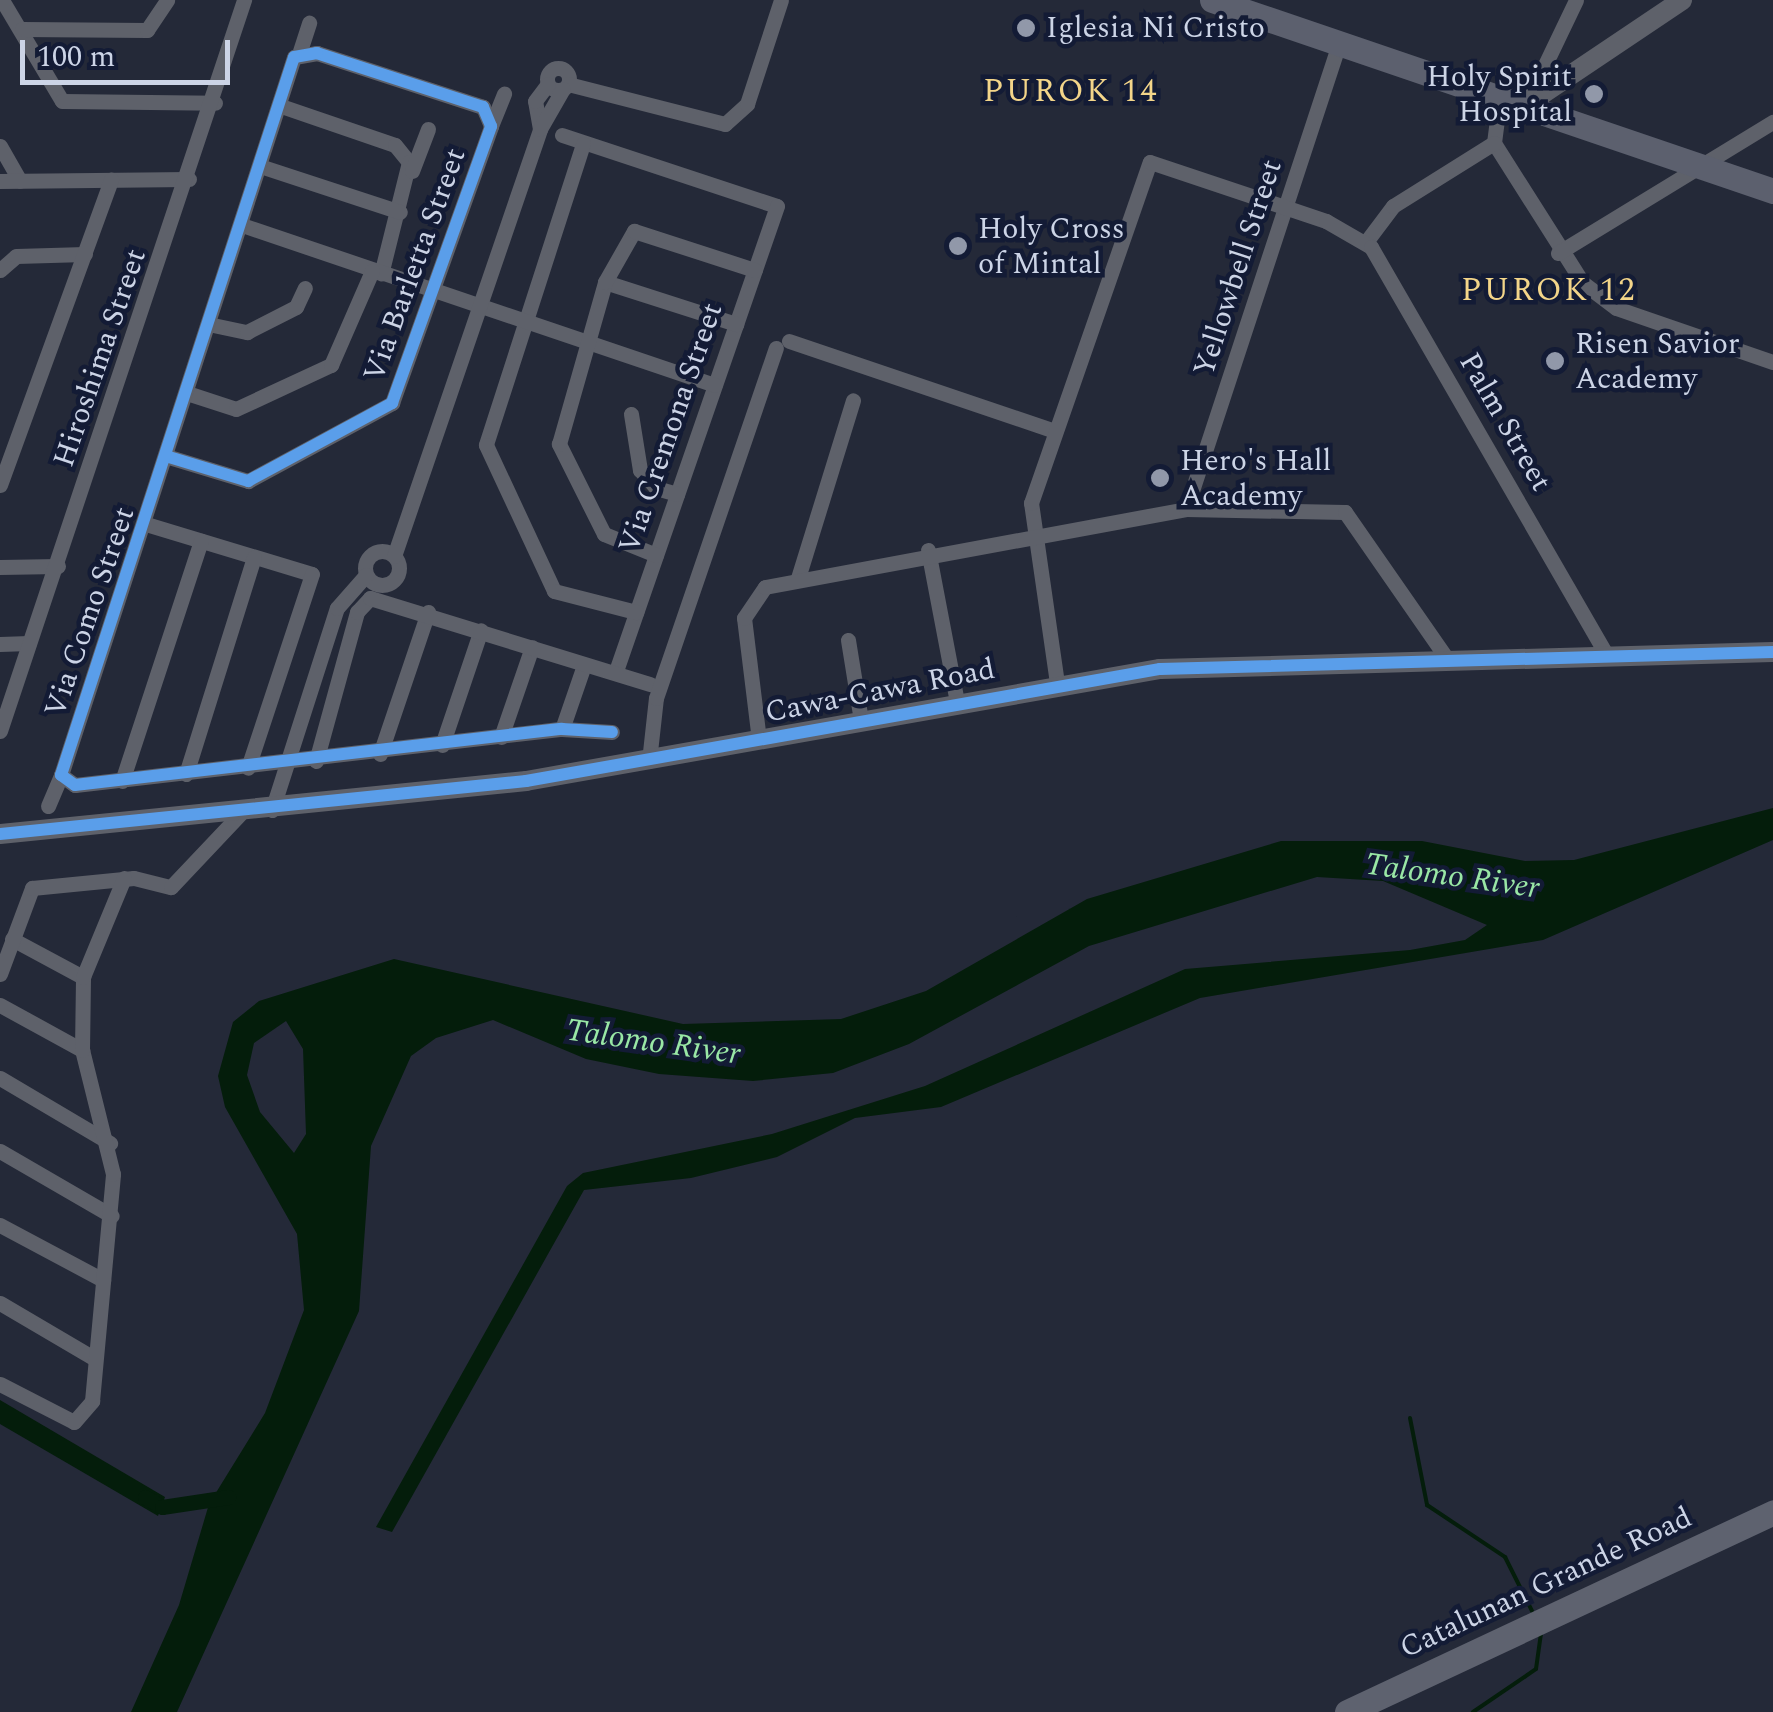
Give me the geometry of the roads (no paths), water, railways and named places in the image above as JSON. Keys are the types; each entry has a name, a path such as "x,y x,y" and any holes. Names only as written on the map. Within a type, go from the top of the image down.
{"highway":[{"path":"1212,0 1500,96 1528,100 1773,191"}],"main road":[{"name":"Catalunan Grande Road","path":"1347,1712 1773,1512"}],"street":[{"path":"2,0 62,101 215,103"},
{"path":"22,29 147,30 167,0"},
{"name":"Hiroshima Street","path":"1,723 190,179 244,0"},
{"path":"540,129 535,101 560,86 725,124 747,104 781,0"},
{"path":"1528,100 1576,0"},
{"path":"1528,100 1682,0"},
{"name":"Via Como Street","path":"48,806 63,777 309,22"},
{"name":"Yellowbell Street","path":"1186,509 1339,43"},
{"path":"296,56 483,107 489,131"},
{"path":"366,575 392,582 394,556 483,306 540,129 560,86"},
{"name":"Via Barletta Street","path":"169,457 248,481 385,409 403,386 504,93"},
{"path":"1500,96 1494,143 1558,253 1616,308 1773,362"},
{"path":"281,106 395,145 412,171"},
{"path":"1558,253 1773,122"},
{"path":"190,394 236,408 331,365 376,272 428,129"},
{"path":"562,135 583,144 520,319 486,445 552,588 636,612"},
{"path":"1056,682 1028,531 1055,431 1150,162 1366,242 1394,206 1494,143"},
{"name":"Via Cremona Street","path":"583,144 777,206 617,668"},
{"path":"0,146 20,181"},
{"path":"263,167 400,212"},
{"path":"0,181 190,179"},
{"path":"0,485 111,180"},
{"path":"242,225 715,385"},
{"path":"656,556 604,534 562,455 560,422 584,342 605,282 634,231 755,270"},
{"name":"Palm Street","path":"1366,242 1606,654"},
{"path":"0,270 16,256 85,254"},
{"path":"605,282 736,324"},
{"path":"213,326 247,332 296,307 304,288"},
{"path":"649,760 656,698 783,345 1055,431"},
{"path":"798,578 853,400"},
{"path":"632,414 640,470 656,488 678,494"},
{"path":"759,740 744,608 765,586 1028,531 1186,509 1345,512 1445,656"},
{"path":"146,524 312,574 248,768"},
{"path":"122,781 201,541"},
{"path":"928,550 957,702"},
{"path":"272,810 282,764 337,608 366,575 374,552 394,556"},
{"path":"186,774 254,558"},
{"path":"0,567 58,566"},
{"path":"316,761 357,612 370,598 428,612 584,665 617,668 650,684"},
{"path":"380,754 428,612"},
{"path":"442,746 481,630"},
{"path":"848,640 861,720"},
{"path":"0,644 29,643"},
{"path":"501,737 532,647"},
{"name":"Cawa-Cawa Road","path":"0,834 272,810 649,760 1056,682 1195,666 1445,656 1773,652"},
{"path":"562,729 584,665"},
{"path":"63,777 122,781 380,754 562,729 612,732"},
{"path":"0,974 32,888 124,878 171,886 241,812"},
{"path":"0,1384 74,1422 88,1412 112,1216 110,1143 82,1050 82,978 124,878"},
{"path":"12,939 82,978"},
{"path":"0,1005 82,1050"},
{"path":"0,1078 110,1143"},
{"path":"0,1150 112,1216"},
{"path":"0,1225 103,1280"},
{"path":"0,1303 95,1360"}],"water":[{"name":"Talomo River","path":"1773,808 1773,840 1543,940 1200,998 941,1107 855,1118 777,1157 691,1178 584,1190 392,1532 376,1527 567,1186 583,1173 772,1134 925,1086 1185,969 1410,950 1465,940 1487,925 1383,881 1317,877 1089,946 909,1044 833,1073 753,1081 659,1074 586,1059 493,1020 436,1038 411,1056 371,1146 359,1311 177,1712 131,1712 179,1605 209,1504 265,1413 304,1310 297,1234 225,1107 218,1076 233,1022 259,1001 394,959 683,1024 841,1019 926,991 1087,899 1281,841 1422,841 1525,861 1574,860","holes":["286,1021 303,1049 306,1134 294,1153 260,1112 247,1075 254,1043"]},
{"path":"0,1400 165,1497 158,1516 0,1424"}],"waterway":[{"path":"1410,1418 1427,1505 1505,1557 1532,1611"},
{"path":"145,1497 162,1507 228,1497"},
{"path":"1473,1712 1536,1669 1541,1634"}],"place":[{"name":"Iglesia Ni Cristo","path":"1026,28"},
{"name":"Holy Spirit Hospital","path":"1594,94"},
{"name":"Holy Cross of Mintal","path":"958,246"},
{"name":"Risen Savior Academy","path":"1555,361"},
{"name":"Hero's Hall Academy","path":"1160,478"}],"district":[{"name":"PUROK 14","path":"1071,92"},
{"name":"PUROK 12","path":"1549,291"}]}
